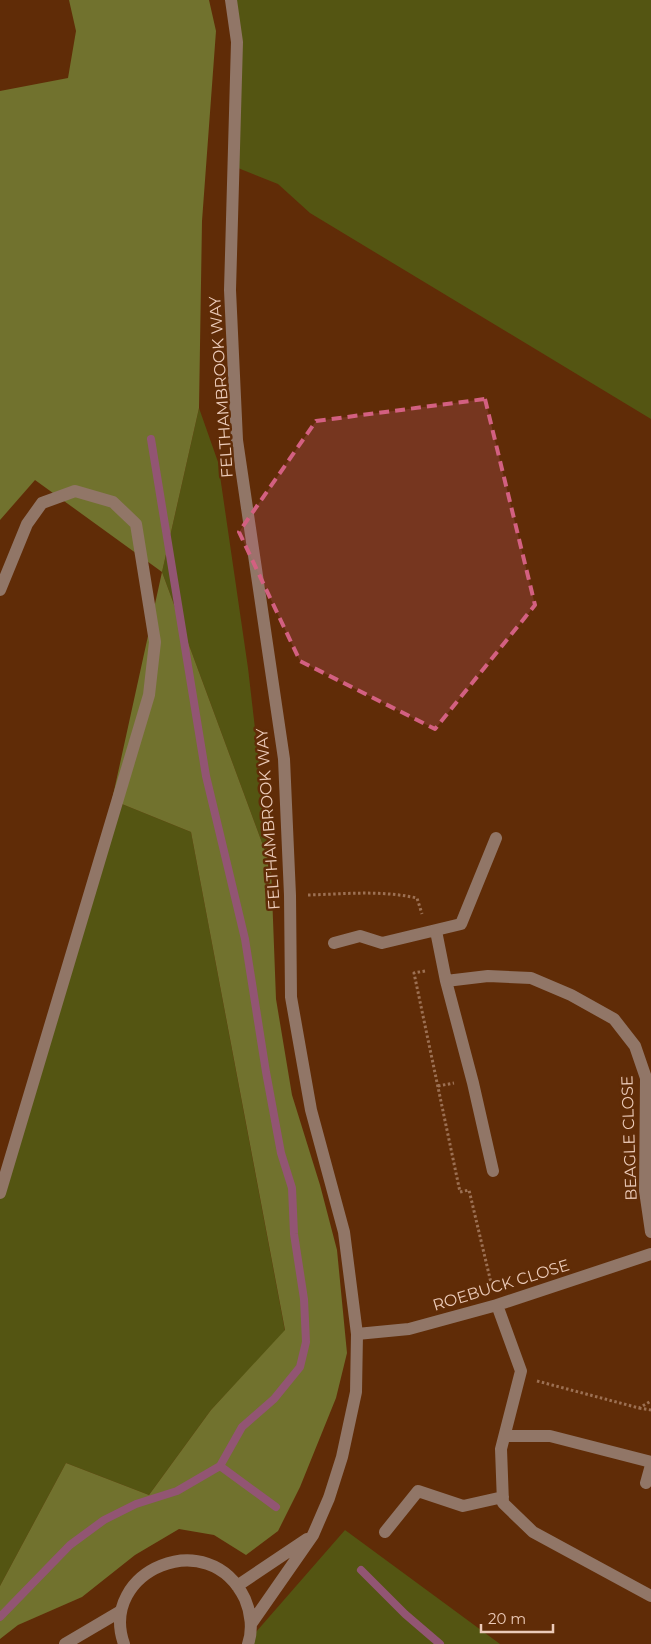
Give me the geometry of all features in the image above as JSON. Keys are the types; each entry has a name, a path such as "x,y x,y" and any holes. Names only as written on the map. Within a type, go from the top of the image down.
{"street":[{"name":"FELTHAMBROOK WAY","path":"231,0 237,42 230,290 237,440 284,759 290,895 291,997 311,1110 344,1232 357,1334 356,1392 342,1457 329,1498 313,1535 251,1624"},
{"path":"0,590 27,524 42,503 75,491 113,502 136,524 155,642 149,695 0,1193"},
{"path":"334,943 360,936 382,943 461,924 496,838"},
{"path":"431,932 443,966 493,1171"},
{"name":"BEAGLE CLOSE","path":"446,981 488,976 531,978 571,995 614,1019 636,1046 647,1070 645,1191 651,1232"},
{"name":"ROEBUCK CLOSE","path":"357,1334 409,1329 497,1305 651,1254"},
{"path":"497,1305 521,1371 502,1449 503,1503 533,1532 651,1596"},
{"path":"505,1436 550,1436 651,1463 646,1483"},
{"path":"385,1532 418,1491 463,1506 503,1497"},
{"path":"237,1586 313,1535"},
{"path":"124,1644 120,1634 121,1611 129,1591 145,1574 164,1563 185,1560 206,1563 225,1573 240,1588 249,1608 251,1624 250,1643"},
{"path":"65,1644 121,1611"}],"path":[{"path":"290,895 377,892 417,898 424,919 431,932"},
{"path":"443,966 414,973 460,1192 469,1190 497,1305"},
{"path":"520,1376 651,1410"},
{"path":"639,1408 651,1401"}],"highlighted area":[{"path":"485,399 535,605 435,729 300,661 239,532 316,421"}],"shaded area":[{"path":"69,0 209,0 216,31 202,221 199,408 162,572 35,480 0,520 0,91 68,78 76,31"},
{"path":"231,0 651,0 651,419 310,213 278,184 233,166"},
{"path":"199,408 218,462 248,668 271,867 162,572"},
{"path":"162,572 271,867 276,999 292,1095 320,1185 337,1250 347,1353 336,1398 300,1487 278,1531 246,1555 214,1535 179,1529 135,1555 82,1597 18,1625 0,1639 0,1586 66,1463 149,1495 211,1410 285,1330 191,832 112,800"},
{"path":"112,800 191,832 285,1331 211,1410 149,1495 66,1463 0,1586 0,1198"},
{"path":"345,1530 500,1644 248,1644 249,1640"}],"waterway":[{"path":"151,439 206,776 245,939 281,1153 292,1188 294,1234 304,1299 306,1342 300,1367 274,1399 242,1427 220,1466 276,1507"},
{"path":"0,1617 70,1545 104,1520 136,1504 177,1491 220,1466"},
{"path":"361,1570 405,1614 440,1644"}]}
